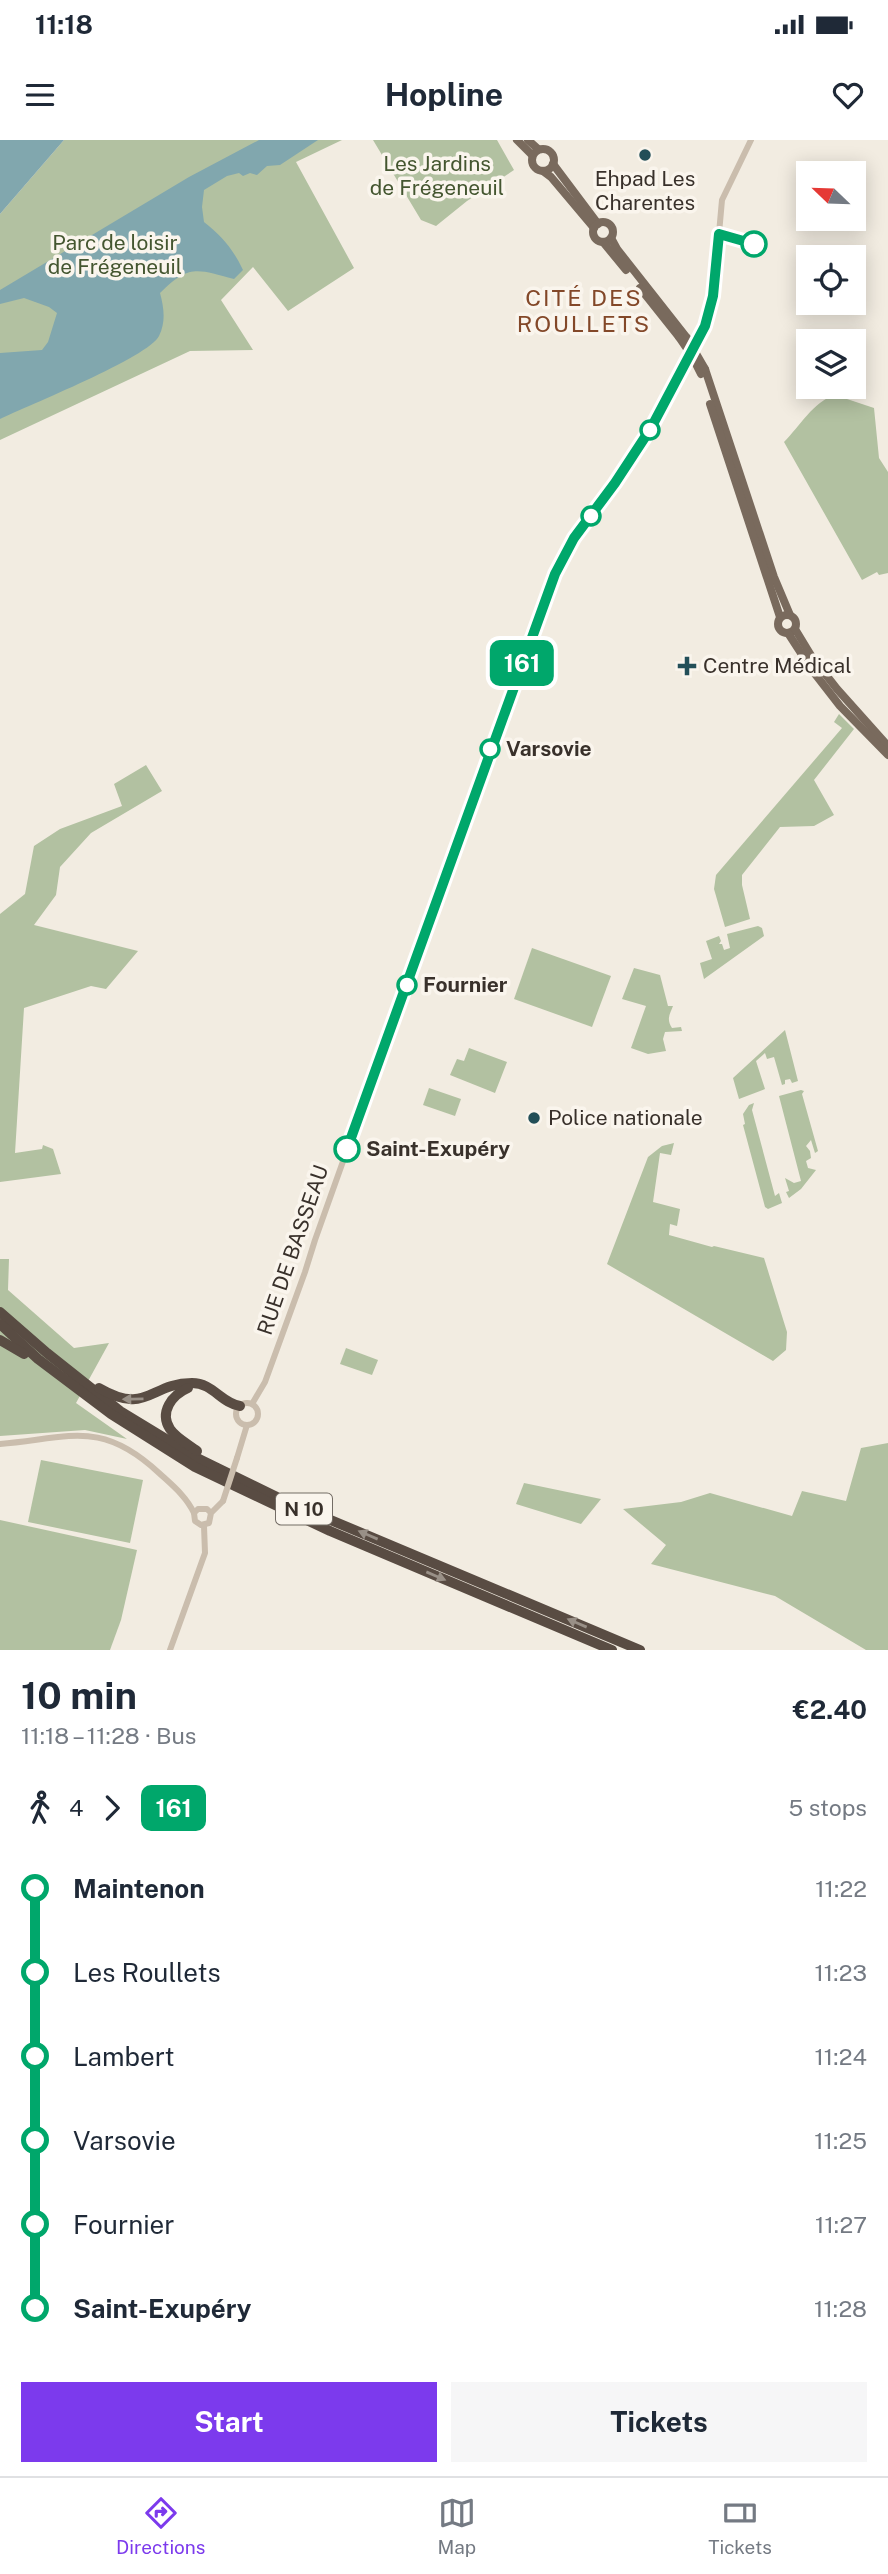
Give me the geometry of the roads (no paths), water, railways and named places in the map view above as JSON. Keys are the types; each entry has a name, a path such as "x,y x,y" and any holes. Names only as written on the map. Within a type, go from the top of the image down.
{"highway":[{"path":"0,1306 99,1388 119,1398 135,1401 191,1383 205,1385 238,1410"},
{"name":"N 10","path":"0,1312 120,1411 200,1459 280,1499 640,1650"},
{"name":"N 10","path":"0,1324 38,1359 85,1395 160,1446 251,1495 612,1650"},
{"path":"0,1340 85,1395"},
{"path":"238,1410 209,1393 190,1388 173,1397 166,1412 171,1429 177,1436 205,1457 267,1489 280,1499"}],"main road":[{"path":"517,140 535,152"},
{"path":"528,140 535,152 533,165 551,177 596,226"},
{"path":"535,152 545,149 551,152 553,164 596,226 595,239 607,240 617,249 683,337 703,372 774,578 790,615 796,621 791,631"},
{"path":"542,171 553,164"},
{"path":"596,226 603,222 611,226 613,232 607,240"},
{"path":"703,372 780,617 779,627 791,631 834,687 888,746"},
{"path":"780,617 790,615"},
{"path":"791,631 840,706 888,755"}],"street":[{"name":"RUE DE BASSEAU","path":"252,1404 265,1382 302,1282 314,1240 547,592 574,538 651,428 709,317 722,200 751,140"},
{"path":"246,1403 252,1404 257,1409 255,1422 247,1425 240,1422 238,1410 246,1403"},
{"path":"204,1525 211,1521 211,1513 223,1501 247,1425"},
{"path":"0,1444 59,1437 101,1437 133,1451 190,1503 211,1513"},
{"path":"190,1503 195,1521 204,1525"},
{"path":"194,1513 201,1508"},
{"path":"170,1650 205,1553 204,1525"}],"water":[{"path":"0,140 64,140 0,214"},
{"path":"259,140 318,140 280,165 267,166 257,175 250,173 243,176 239,173 227,176 204,190 204,222 226,243 243,270 234,279 202,271 186,273 179,277 160,293 163,325 159,336 150,345 111,368 0,419 0,353 42,350 48,342 57,313 49,307 24,298 0,304 0,290 189,177"}],"place":[{"name":"Ehpad Les Charentes","path":"645,155"},
{"name":"Centre Médical","path":"687,666"},
{"name":"Varsovie","path":"490,749"},
{"name":"Fournier","path":"407,985"},
{"name":"Police nationale","path":"534,1118"},
{"name":"Saint-Exupéry","path":"347,1149"}],"district":[{"name":"CITÉ DES ROULLETS","path":"584,311"}],"park label":[{"name":"Les Jardins de Frégeneuil","path":"437,176"},
{"name":"Parc de loisir de Frégeneuil","path":"115,255"}]}
